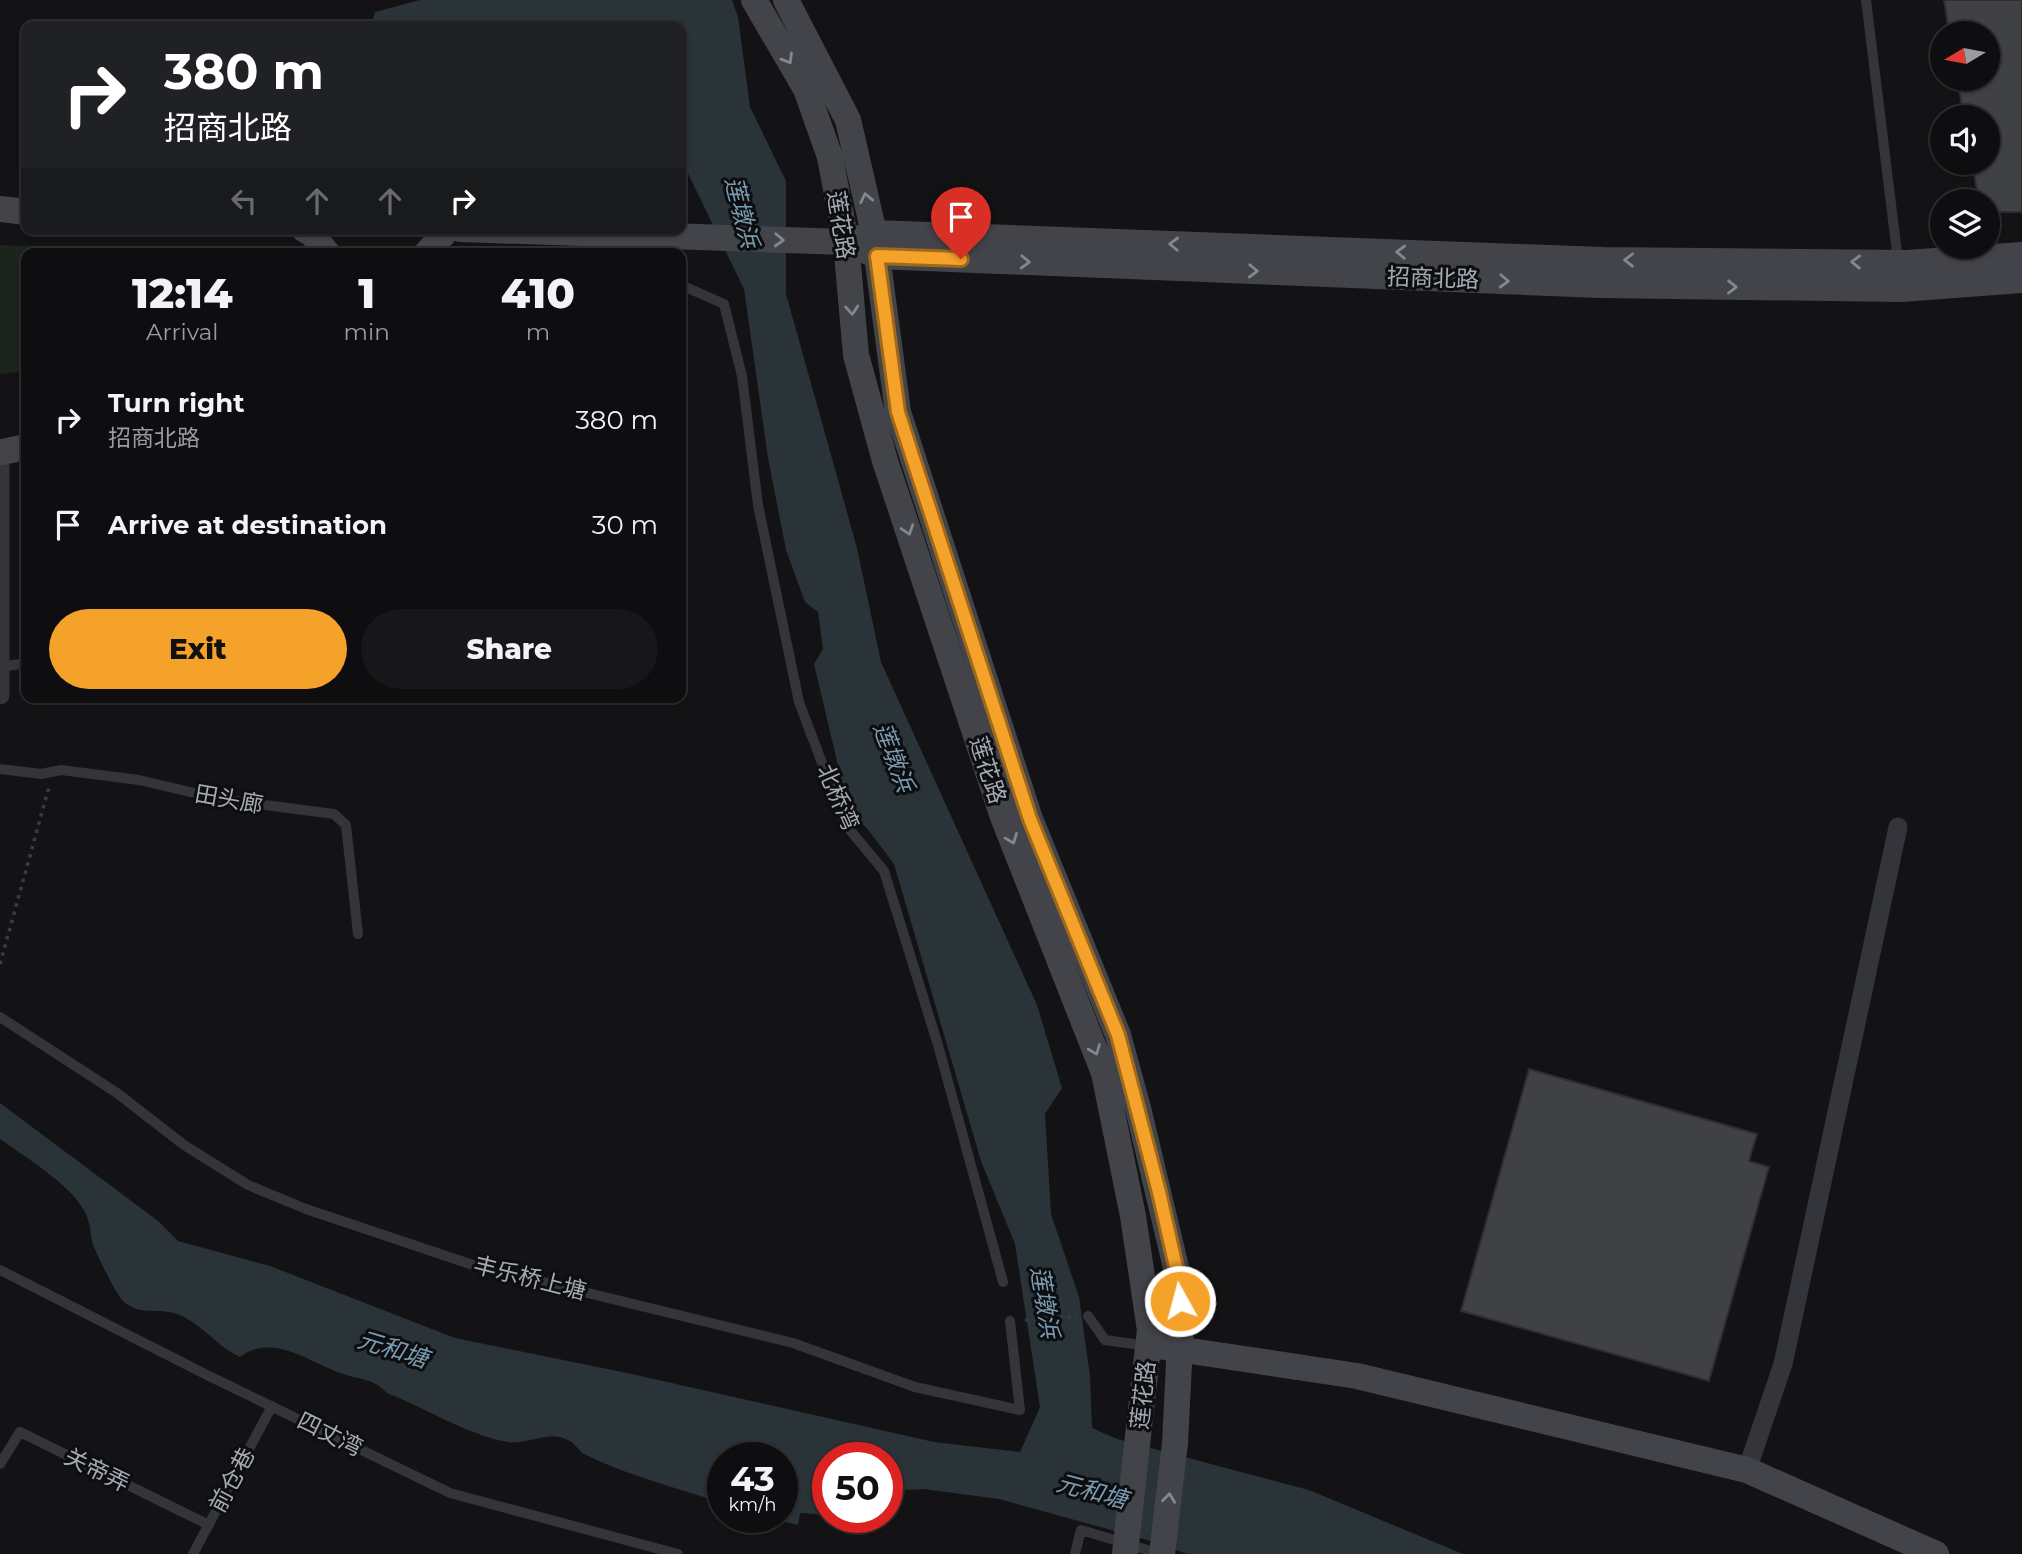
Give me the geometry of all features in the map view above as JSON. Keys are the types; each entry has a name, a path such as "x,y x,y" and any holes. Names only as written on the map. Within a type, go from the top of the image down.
{"street":[{"name":"莲花路","path":"754,0 806,89 830,158 846,242 856,355 885,461 1003,817 1104,1073 1133,1216 1150,1330 1125,1554"},
{"name":"莲花路","path":"786,0 848,120 876,244 898,412 932,525 1030,819 1118,1035 1179,1280 1180,1349 1175,1443 1162,1554"},
{"path":"0,209 21,211"},
{"name":"招商北路","path":"509,235 581,244 695,237 846,242 1601,285 1901,289 2022,280"},
{"name":"招商北路","path":"876,244 1602,260 1898,263 2022,255"},
{"path":"0,695 1,583 9,451"},
{"path":"1747,1469 1783,1364 1898,827"},
{"path":"1148,1346 1357,1376 1747,1469 1936,1554"}],"lane":[{"path":"1866,0 1901,289"},
{"name":"北桥湾","path":"686,287 724,303 742,376 758,505 799,702 845,824 884,871 938,1045 1003,1282"},
{"path":"1,667 21,664"},
{"name":"田头廊","path":"0,769 41,774 61,770 139,780 220,799 334,814 346,825 358,934"},
{"name":"丰乐桥上塘","path":"0,1017 117,1093 184,1145 248,1185 306,1209 473,1265 793,1343 915,1387 1020,1410 1010,1321"},
{"name":"四丈湾","path":"0,1270 450,1493 678,1554"},
{"path":"1088,1316 1105,1340 1148,1346"},
{"name":"前仓巷","path":"193,1554 272,1406"},
{"name":"关帝弄","path":"0,1464 20,1432 209,1525"},
{"path":"1075,1554 1081,1530 1162,1554"}],"path":[{"path":"0,964 53,772"},
{"path":"1010,1321 1088,1316"}],"shaded area":[{"path":"0,245 84,248 21,248 21,372 0,374"}],"water":[{"path":"420,0 732,0 738,17 750,107 786,181 786,294 857,548 881,662 1037,1005 1062,1088 1045,1114 1051,1214 1079,1297 1090,1376 1092,1428 1117,1439 1309,1490 1463,1554 1187,1554 1151,1541 999,1499 923,1489 903,1490 903,1442 812,1442 812,1514 800,1513 798,1525 798,1442 707,1442 707,1498 602,1462 584,1454 572,1442 562,1438 507,1442 491,1438 387,1393 372,1382 343,1374 292,1352 265,1348 253,1350 240,1357 183,1317 174,1313 141,1310 129,1306 123,1301 102,1265 93,1244 88,1220 73,1195 0,1139 0,1103 158,1221 178,1241 270,1266 455,1338 627,1373 934,1442 1020,1452 1040,1407 1015,1244 981,1161 894,864 866,827 850,816 814,664 823,649 818,612 805,602 786,550 768,458 744,289 686,169 686,21 372,21 375,12"}],"building":[{"path":"1944,0 2022,0 2022,212 2000,212 2000,189 1977,189 1974,175 2000,175 2000,105 1962,105 1959,91 2000,91 2000,21 1947,21"},
{"path":"1529,1069 1757,1134 1749,1161 1769,1167 1709,1381 1461,1311"}],"route":[{"path":"961,259 877,256 898,412 932,525 1030,819 1118,1035 1159,1192 1179,1280 1180,1301"}],"water label":[{"name":"莲墩浜","path":"742,212"},
{"name":"莲墩浜","path":"894,757"},
{"name":"莲墩浜","path":"1045,1302"},
{"name":"元和塘","path":"393,1349"},
{"name":"元和塘","path":"1092,1491"}]}
